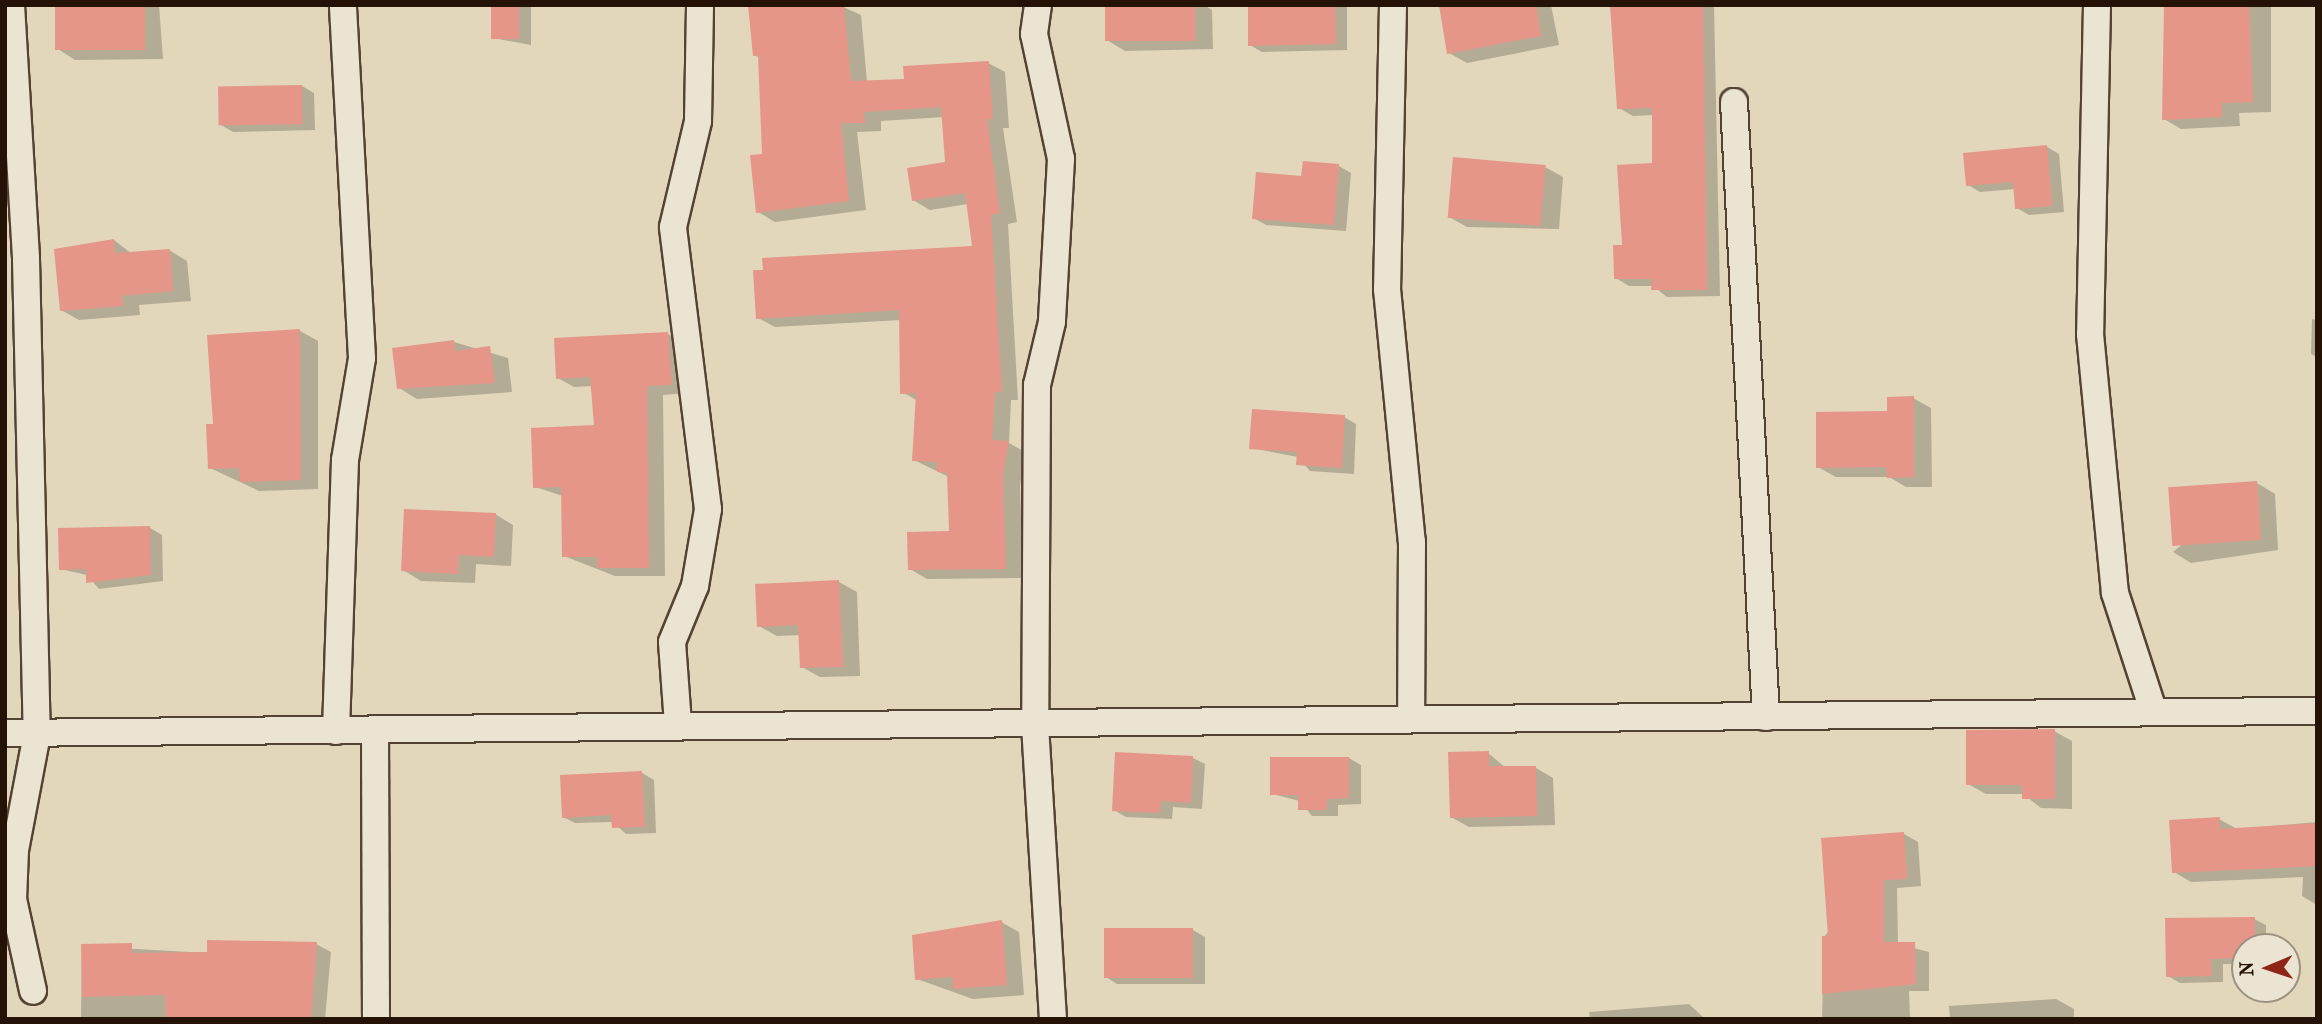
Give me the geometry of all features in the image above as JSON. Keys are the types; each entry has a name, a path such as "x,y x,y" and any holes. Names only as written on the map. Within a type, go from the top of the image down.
{"street":[{"path":"11,5 26,260 37,734 15,850 13,899 33,991"},
{"path":"336,731 345,460 362,358 343,5"},
{"path":"678,724 672,642 698,576 708,509 673,228 699,108 700,5"},
{"path":"1038,5 1034,34 1061,159 1062,220 1052,322 1037,385 1035,725 1053,1019"},
{"path":"1393,5 1387,289 1412,542 1411,718"},
{"path":"2097,5 2091,334 2115,593 2152,710"},
{"path":"1734,102 1766,717"},
{"path":"5,733 374,733 678,724 1035,725 1411,718 1766,717 2152,710 2317,711"},
{"path":"374,733 376,1019"}],"building":[{"path":"55,5 145,5 145,50 55,50"},
{"path":"491,5 519,5 519,39 491,39"},
{"path":"748,5 844,5 851,81 904,79 903,66 989,61 993,119 987,119 1000,213 991,215 1002,392 995,392 992,440 1009,441 1003,476 1006,569 908,570 907,532 949,531 947,473 937,472 937,462 912,461 916,393 900,394 899,310 756,319 753,270 763,270 762,258 972,246 965,193 912,201 907,168 945,162 941,107 864,112 865,123 841,123 849,201 756,213 750,155 762,154 758,55 753,56"},
{"path":"1105,5 1195,5 1195,41 1105,41"},
{"path":"1335,5 1336,44 1248,46 1248,6"},
{"path":"1439,5 1536,5 1541,36 1447,54"},
{"path":"1610,5 1703,5 1707,290 1651,290 1652,279 1614,279 1613,245 1622,245 1617,165 1652,163 1652,108 1617,109"},
{"path":"2164,5 2249,5 2253,102 2222,103 2222,117 2162,120"},
{"path":"302,85 303,124 219,125 218,86"},
{"path":"2047,145 2052,206 2015,209 2013,182 1966,186 1963,153"},
{"path":"1453,157 1546,165 1540,226 1448,218"},
{"path":"1303,161 1339,164 1334,225 1252,219 1256,172 1301,176"},
{"path":"114,239 115,253 170,249 173,291 122,296 123,306 60,311 54,249"},
{"path":"300,329 301,480 240,482 239,468 208,469 206,424 213,424 207,335"},
{"path":"668,332 672,385 647,386 649,568 597,568 597,557 562,557 561,487 533,488 531,428 594,425 590,377 556,379 554,338"},
{"path":"454,340 455,351 490,346 495,383 397,389 392,348"},
{"path":"1914,396 1914,477 1887,478 1886,467 1816,468 1816,412 1887,411 1887,397"},
{"path":"1252,409 1345,415 1342,468 1296,465 1297,452 1249,449"},
{"path":"2257,481 2261,540 2172,546 2168,487"},
{"path":"404,509 496,513 494,557 459,555 458,574 401,571"},
{"path":"150,526 151,575 86,583 86,569 59,570 58,528"},
{"path":"839,580 843,667 800,668 798,625 757,627 755,584"},
{"path":"2055,729 2055,799 2022,799 2022,785 1966,785 1966,730"},
{"path":"1489,751 1489,766 1536,766 1537,816 1450,818 1448,752"},
{"path":"1115,752 1193,756 1191,803 1161,801 1160,813 1112,811"},
{"path":"1270,757 1349,757 1349,798 1327,799 1327,810 1298,810 1298,795 1270,795"},
{"path":"642,771 645,827 612,828 611,815 562,818 560,775"},
{"path":"2220,817 2220,829 2317,823 2317,866 2172,873 2169,820"},
{"path":"1904,832 1907,879 1884,880 1884,942 1915,942 1916,984 1822,994 1822,936 1828,936 1821,838"},
{"path":"2255,917 2255,933 2231,933 2231,958 2211,959 2212,976 2166,977 2165,918"},
{"path":"1002,920 1007,985 953,989 952,977 915,980 912,935"},
{"path":"1104,928 1193,928 1193,978 1104,978"},
{"path":"207,940 317,942 311,1019 166,1019 165,995 82,997 81,944 132,943 132,953 207,952"}]}
